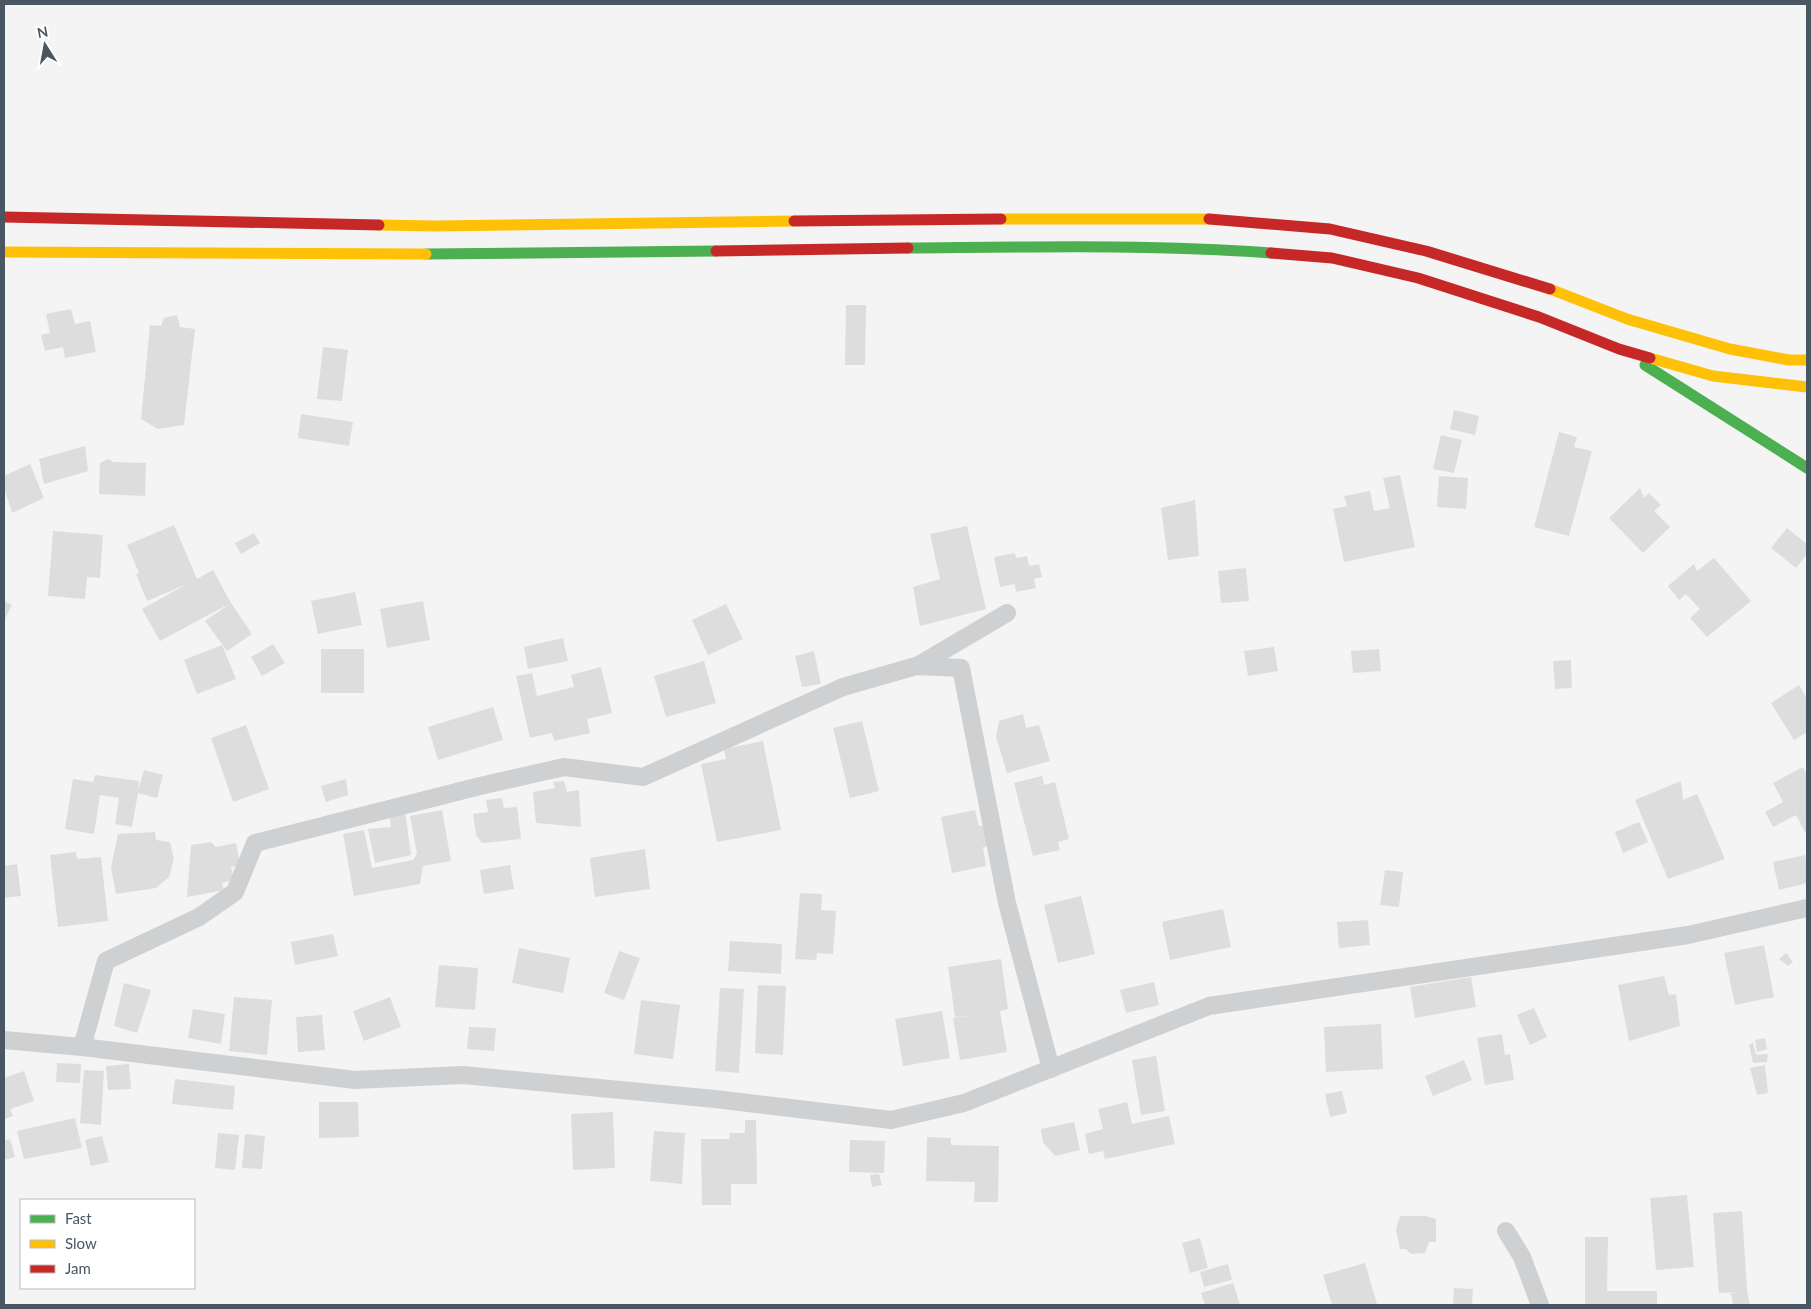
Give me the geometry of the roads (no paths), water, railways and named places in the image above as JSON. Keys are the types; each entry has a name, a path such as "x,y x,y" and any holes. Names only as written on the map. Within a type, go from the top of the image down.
{"main road":[{"path":"4,217 435,226 992,219 1214,220 1330,230 1426,251 1538,284 1627,319 1730,349 1789,360 1807,360"},
{"path":"4,252 423,254 1035,246 1216,249 1332,258 1418,278 1539,317 1619,349 1713,376 1807,387"},
{"path":"1619,349 1807,468"}],"street":[{"path":"82,1047 106,961 198,917 236,892 254,843 480,786 564,767 643,777 843,687 916,666 1007,612"},
{"path":"916,666 961,668 1007,903 1051,1069"},
{"path":"4,1040 82,1047 355,1080 463,1075 715,1099 891,1120 964,1104 1209,1006 1688,935 1807,908"},
{"path":"1506,1231 1522,1257 1540,1305"}]}
